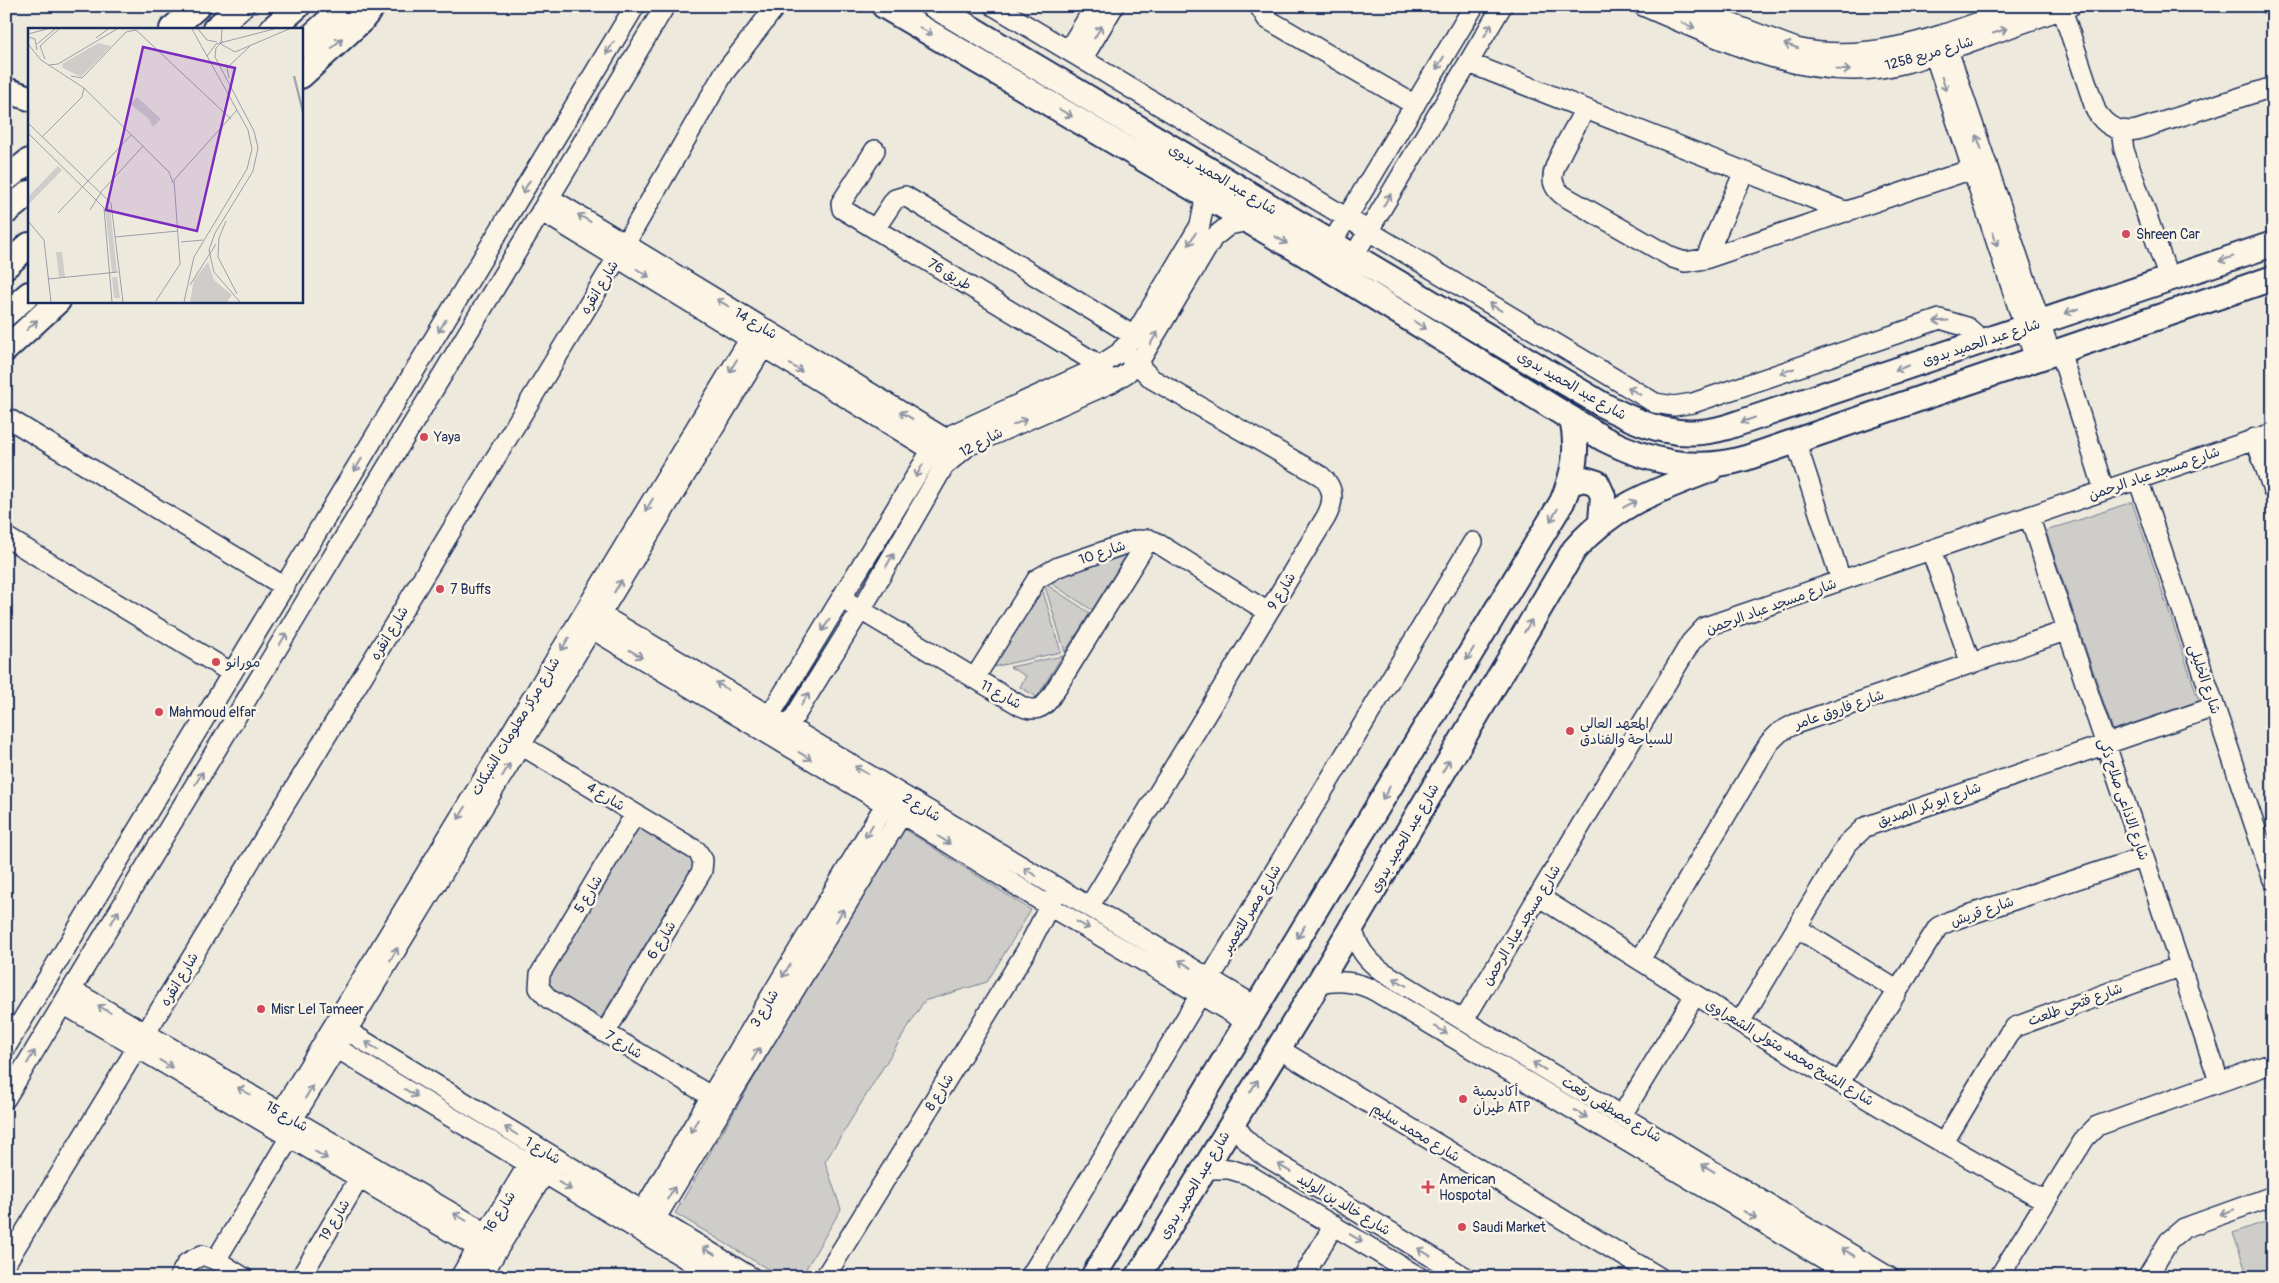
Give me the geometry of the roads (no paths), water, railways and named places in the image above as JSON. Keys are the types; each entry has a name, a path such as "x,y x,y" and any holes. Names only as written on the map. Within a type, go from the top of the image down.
{"main road":[{"path":"173,28 198,6"},
{"path":"216,28 241,6"},
{"path":"273,28 298,6"},
{"path":"302,45 345,6"},
{"path":"302,75 361,20 373,6"},
{"name":"شارع عبد الحميد بدوى","path":"884,6 1249,221 1622,448 1657,460 1690,466 1727,464"},
{"name":"شارع عبد الحميد بدوى","path":"934,6 1603,405 1654,429 1701,433 1721,429 2273,244"},
{"path":"6,90 28,98"},
{"path":"6,179 28,162"},
{"path":"6,212 28,194"},
{"path":"6,266 28,246"},
{"name":"شارع عبد الحميد بدوى","path":"1138,1277 1232,1121 1318,984 1563,567 1584,538 1601,521 1650,494 1727,464 2273,278"},
{"path":"6,314 28,295"},
{"path":"6,349 57,302"},
{"path":"1093,1277 1562,502 1570,483 1576,456 1572,419"},
{"path":"1570,483 1584,479 1597,483 1603,496 1601,521"}],"street":[{"path":"6,1047 635,6"},
{"path":"6,1098 665,6"},
{"name":"شارع انقره","path":"6,1263 622,251 724,74 776,6"},
{"path":"994,6 1639,394 1664,405 1692,403 1940,319 1967,327 1983,341"},
{"path":"1076,54 1096,6"},
{"path":"1076,54 1114,6"},
{"path":"1259,6 1267,18 1414,105"},
{"path":"1331,244 1474,6"},
{"path":"1353,256 1502,6"},
{"name":"شارع مربع 1258","path":"1643,6 1736,36 1829,53 1878,51 1938,44 2066,8"},
{"name":"شارع مربع 1258","path":"1685,6 1736,36"},
{"name":"شارع مربع 1258","path":"1938,44 2024,6"},
{"path":"2066,8 2096,111 2106,124 2121,131 2137,130 2273,87"},
{"path":"1938,44 2032,325 2048,355 2104,490"},
{"path":"1469,64 1847,212"},
{"path":"1585,109 1554,171 1553,183 1559,193 1673,258 1686,262 1705,259 1979,166"},
{"path":"2121,131 2127,159 2169,279"},
{"name":"طريق 76","path":"875,150 841,205 844,210 1072,348 1099,367 1111,383"},
{"path":"1705,259 1744,172"},
{"name":"شارع 12","path":"938,444 1099,367 1128,343 1200,224 1204,205 1202,193"},
{"name":"شارع 9","path":"874,229 897,198 905,196 1128,343 1136,365 1152,379 1316,473 1330,486 1332,496 1328,512 1089,907"},
{"name":"شارع 14","path":"545,204 938,444 963,449"},
{"name":"شارع 12","path":"784,733 861,610 938,473 948,461 963,449 1111,383 1136,365 1213,238 1229,225 1249,221"},
{"name":"شارع مركز معلومات الشبكات","path":"341,1027 761,336"},
{"path":"1067,381 1072,348"},
{"path":"6,417 284,587"},
{"path":"2264,436 2273,490"},
{"name":"شارع مسجد عباد الرحمن","path":"1464,1020 1695,636 1712,624 2264,436"},
{"path":"1796,442 1841,580"},
{"path":"765,722 938,444"},
{"name":"شارع 14","path":"938,444 948,461"},
{"name":"شارع الخليلى","path":"2138,479 2273,880"},
{"name":"شارع الاذاعى صلاح ذكى","path":"2029,516 2219,1081"},
{"path":"6,536 232,673"},
{"path":"1149,539 1268,612"},
{"name":"شارع 11","path":"842,598 974,679 1025,708 1037,709 1044,706 1149,539"},
{"name":"شارع 10","path":"974,679 1037,579 1058,567 1133,541 1149,539"},
{"name":"شارع مصر للتعمير","path":"1030,1277 1472,542"},
{"path":"1931,550 1971,664"},
{"name":"شارع مركز معلومات الشبكات","path":"216,1260 284,1126 330,1044 521,745 590,617"},
{"name":"شارع 2","path":"590,617 906,807 1059,889 1089,907 1205,986 1252,1014"},
{"name":"شارع فاروق عامر","path":"1640,960 1774,737 1794,724 2068,630"},
{"name":"شارع ابو بكر الصديق","path":"1740,1022 1847,844 1865,827 2214,707"},
{"name":"شارع 4","path":"521,745 692,848"},
{"name":"شارع 3","path":"644,1223 718,1100 889,797"},
{"name":"شارع 2","path":"906,807 1049,906 1205,986"},
{"name":"شارع 3","path":"718,1100 906,807"},
{"name":"شارع 5","path":"540,974 635,814"},
{"name":"شارع 6","path":"605,1033 702,871 703,866 700,855 692,848"},
{"name":"شارع قريش","path":"1840,1082 1934,931 1944,923 2144,856"},
{"name":"شارع 8","path":"825,1277 1026,951 1059,889"},
{"name":"شارع الشيخ محمد متولى الشعراوى","path":"1538,896 1695,995 1943,1144 2046,1201"},
{"name":"شارع مصطفى رفعت","path":"1352,927 1360,948 1374,966 1889,1277"},
{"path":"1797,928 1897,990"},
{"path":"1365,986 1363,975 1370,967 1374,966"},
{"name":"شارع فتحى طلعت","path":"1943,1144 2015,1027 2180,966"},
{"name":"شارع 7","path":"540,974 538,984 545,997 718,1100"},
{"name":"شارع مصطفى رفعت","path":"1318,984 1344,981 1365,986 1854,1277"},
{"path":"1622,1115 1695,995"},
{"name":"شارع 15","path":"68,997 284,1126 490,1245"},
{"name":"شارع 1","path":"341,1027 542,1160 644,1223 751,1277"},
{"name":"شارع 1","path":"330,1044 542,1160"},
{"name":"شارع محمد سليم","path":"1277,1048 1659,1277"},
{"path":"1999,1277 2085,1138 2098,1126 2273,1063"},
{"name":"شارع خالد بن الوليد","path":"1232,1121 1252,1146 1465,1277"},
{"path":"1240,1171 1252,1146"},
{"name":"شارع 16","path":"460,1277 490,1245 542,1160"},
{"name":"شارع خالد بن الوليد","path":"1203,1169 1217,1168 1240,1171 1419,1277"},
{"name":"شارع 19","path":"301,1277 364,1171"},
{"path":"2147,1277 2169,1241 2184,1228 2273,1196"},
{"name":"شارع 1","path":"644,1223 716,1277"},
{"path":"1303,1277 1334,1225"},
{"name":"شارع 16","path":"481,1277 490,1245"},
{"path":"178,1277 187,1263 202,1255 216,1260 243,1277"}],"place":[{"name":"Shreen Car","path":"2126,234"},
{"name":"Yaya","path":"424,437"},
{"name":"7 Buffs","path":"440,589"},
{"name":"مورانو","path":"216,662"},
{"name":"Mahmoud elfar","path":"159,712"},
{"name":"المعهد العالى للسياحة والفنادق","path":"1570,731"},
{"name":"Misr Lel Tameer","path":"261,1009"},
{"name":"أكاديمية طيران ATP","path":"1463,1099"},
{"name":"American Hospotal","path":"1428,1187"},
{"name":"Saudi Market","path":"1462,1227"}]}
